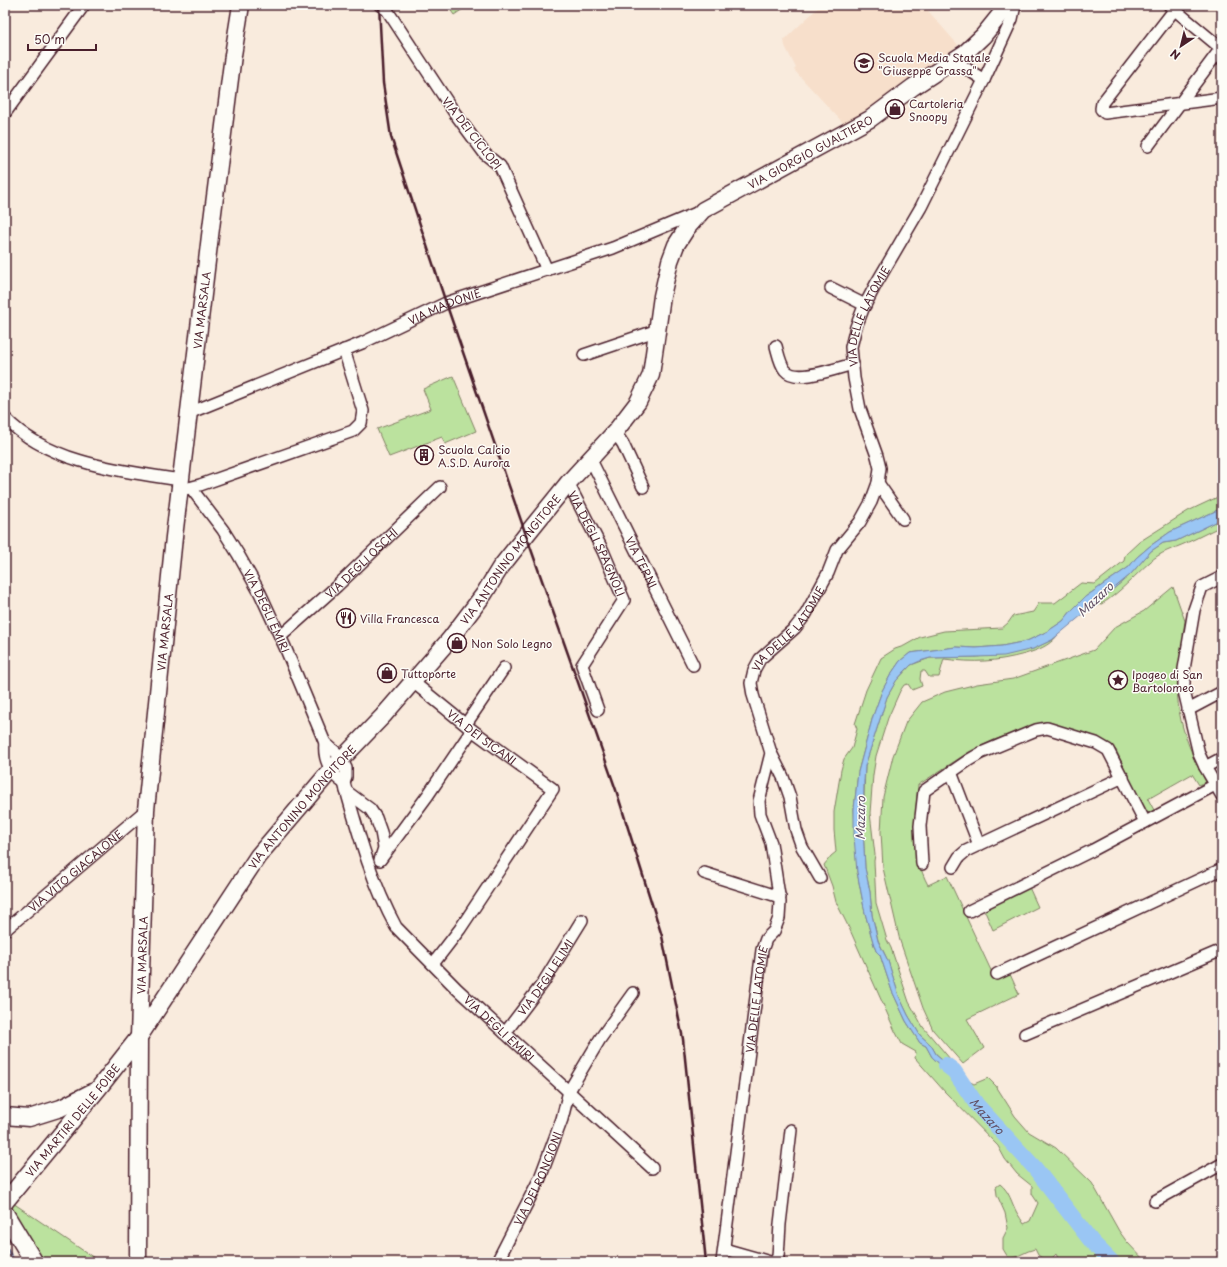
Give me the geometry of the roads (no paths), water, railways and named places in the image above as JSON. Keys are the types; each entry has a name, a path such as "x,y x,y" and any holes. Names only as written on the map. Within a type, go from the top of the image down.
{"main road":[{"path":"5,1214 34,1262"}],"street":[{"path":"5,113 84,5"},
{"name":"VIA MARSALA","path":"138,1262 139,1037 146,810 174,537 184,485 189,413 213,213 241,5"},
{"name":"VIA GIORGIO GUALTIERO","path":"676,245 687,228 703,210 870,119 913,87 965,53 983,36 1008,5"},
{"name":"VIA DELLE LATOMIE","path":"722,1262 762,950 766,940 774,931 779,918 780,897 771,842 760,814 759,801 772,753 753,695 751,683 754,670 760,659 794,628 806,614 828,573 837,550 860,522 871,502 878,483 880,468 860,409 854,378 851,346 856,327 865,306 921,207 984,80 1012,19 1015,5"},
{"path":"1148,146 1179,104 1222,48 1174,6 1102,103 1102,109 1105,113 1179,104 1222,98"},
{"name":"VIA DEI CICLOPI","path":"386,7 454,112 485,154 500,166 547,270"},
{"path":"953,60 984,80"},
{"name":"VIA MADONIE","path":"189,413 344,350 446,303 613,248 703,210"},
{"name":"VIA ANTONINO MONGITORE","path":"139,1037 258,856 337,764 383,716 454,634 484,594 500,568 568,483 615,432 638,402 651,375 666,278 676,245"},
{"path":"831,288 865,306"},
{"path":"584,355 658,330"},
{"path":"776,346 784,369 789,374 800,376 814,374 853,364"},
{"path":"5,418 34,441 67,456 89,464 184,485 353,431 361,423 363,411 344,350"},
{"path":"615,432 623,444 644,487"},
{"name":"VIA TERNI","path":"590,458 693,665"},
{"name":"VIA DEGLI SPAGNOLI","path":"568,483 603,551 624,600 582,666 598,710"},
{"path":"878,483 902,520"},
{"name":"VIA DEGLI EMIRI","path":"184,485 223,530 260,593 325,744 324,751 326,761 337,764 339,779 345,787 370,809 376,818 381,832 384,848 380,860"},
{"name":"VIA DEGLI OSCHI","path":"280,637 337,586 440,487"},
{"path":"1222,577 1202,588 1194,610 1184,669 1184,691 1199,754 1222,796"},
{"path":"371,871 428,795 504,668"},
{"name":"VIA DEI SICANI","path":"413,682 469,727 552,789 460,928 433,964"},
{"path":"1188,710 1222,692"},
{"path":"922,864 920,826 924,791 968,760 1036,730 1047,728 1096,743 1108,750 1145,822"},
{"path":"772,753 790,797 796,830 802,847 820,878"},
{"path":"1205,766 1222,758"},
{"path":"951,772 979,845"},
{"path":"953,867 958,858 979,845 1123,777"},
{"path":"969,911 1093,850 1215,785"},
{"name":"VIA DEGLI EMIRI","path":"345,787 357,831 371,871 396,927 457,989 652,1168"},
{"name":"VIA VITO GIACALONE","path":"5,930 146,810"},
{"path":"997,974 1222,869"},
{"path":"704,873 780,897"},
{"name":"VIA DEGLI ELIMI","path":"505,1033 543,983 582,920"},
{"path":"1025,1034 1222,950"},
{"name":"VIA DEI RONCIONI","path":"498,1262 540,1178 562,1119 569,1091 600,1039 633,993"},
{"name":"VIA MARTIRI DELLE FOIBE","path":"5,1202 139,1037"},
{"path":"5,1116 30,1118 61,1108 98,1089"},
{"path":"724,1248 771,1262 775,1261 778,1257 780,1224 791,1130"},
{"path":"1155,1201 1222,1164"}],"water":[{"name":"Mazaro","path":"1222,508 1222,519 1176,541 1163,543 1151,551 1130,575 1052,640 1033,649 1004,656 930,658 920,661 911,665 904,672 896,681 887,697 865,766 863,827 865,868 870,892 872,915 878,941 888,961 899,996 908,1015 920,1035 931,1045 936,1054 955,1070 959,1080 952,1076 950,1070 943,1067 932,1057 926,1046 920,1043 906,1021 892,991 880,955 876,951 865,913 857,872 854,837 854,809 858,772 873,716 882,691 900,661 910,653 956,647 976,648 1002,646 1027,641 1048,631 1063,621 1085,597 1129,567 1136,558 1150,546 1170,532"}],"waterway":[{"name":"Mazaro","path":"946,1065 954,1071 977,1105 1034,1167 1092,1242 1112,1262"},
{"path":"5,1246 15,1262"}],"railway":[{"path":"379,5 383,83 391,137 446,303 616,790 662,936 683,1039 706,1262"}],"place":[{"name":"Scuola Media Statale \"Giuseppe Grassa\"","path":"864,63"},
{"name":"Cartoleria Snoopy","path":"895,109"},
{"name":"Scuola Calcio A.S.D. Aurora","path":"424,455"},
{"name":"Villa Francesca","path":"346,618"},
{"name":"Non Solo Legno","path":"457,643"},
{"name":"Tuttoporte","path":"387,673"},
{"name":"Ipogeo di San Bartolomeo","path":"1118,680"}]}
